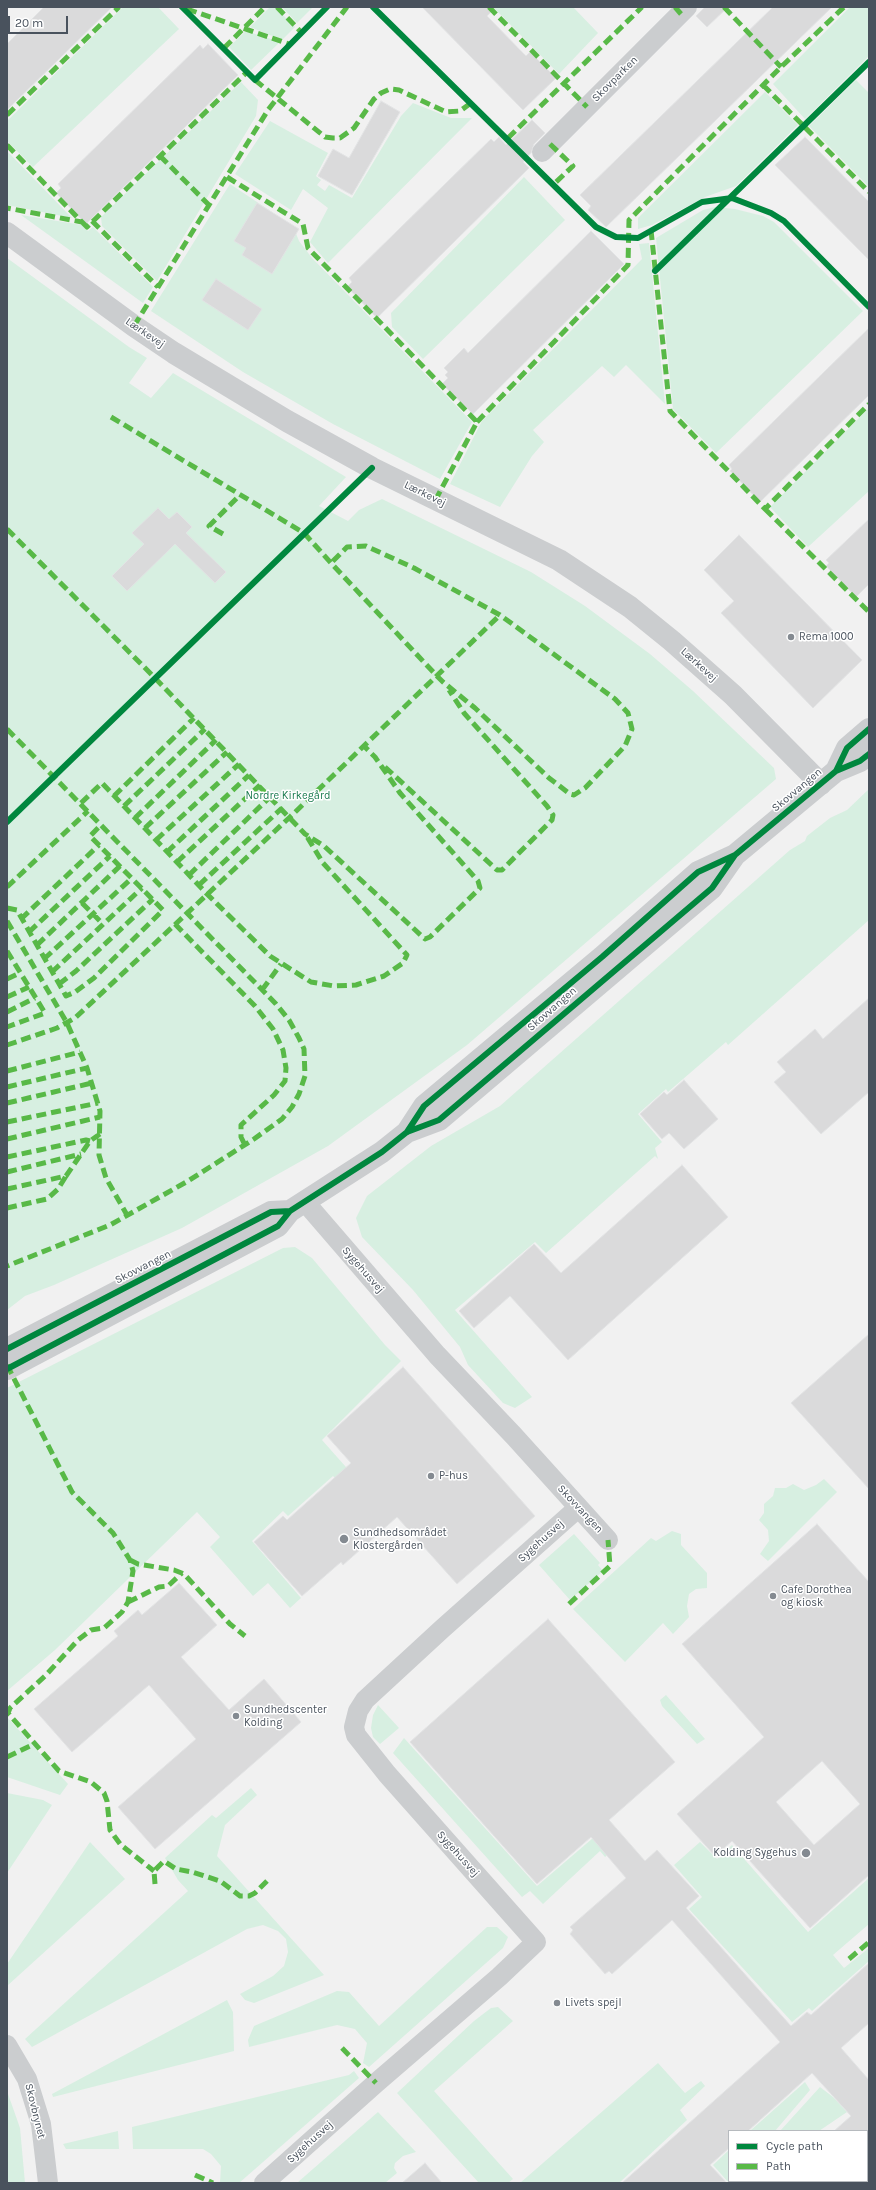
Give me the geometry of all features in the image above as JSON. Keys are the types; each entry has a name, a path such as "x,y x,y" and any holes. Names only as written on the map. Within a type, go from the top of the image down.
{"street":[{"name":"Skovparken","path":"542,152 687,7"},
{"name":"Lærkevej","path":"7,233 134,326 174,353 287,421 372,468 559,560 630,607 672,641 828,778"},
{"name":"Skovvangen","path":"828,778 847,748 869,729"},
{"name":"Skovvangen","path":"7,1369 278,1226 297,1207 382,1152 407,1132 424,1106 602,957 698,872 735,855 828,778 860,762 869,754"},
{"name":"Skovvangen","path":"7,1349 270,1212 297,1207"},
{"name":"Sygehusvej","path":"297,1207 514,1436 552,1479"},
{"name":"Skovvangen","path":"552,1479 608,1540"},
{"name":"Sygehusvej","path":"264,2183 376,2082 499,1977 536,1942 387,1774 359,1740 354,1727 358,1711 365,1700 578,1508"},
{"name":"Skovbrynet","path":"7,2045 27,2079 41,2124 48,2183"}],"green space":[{"path":"123,7 158,7 179,29 33,167 7,141 7,121"},
{"path":"270,7 275,7 295,27 282,40 250,27"},
{"path":"282,7 313,7 297,23"},
{"path":"493,7 573,7 598,33 559,74"},
{"path":"850,7 869,7 869,56 805,119 773,84"},
{"path":"246,31 280,42 251,70 229,47"},
{"path":"856,80 869,93 869,187 809,126"},
{"path":"241,82 258,100 256,116 157,281 102,226 101,217"},
{"path":"765,92 798,125 736,186 705,197 652,225 638,229 638,218"},
{"path":"413,103 451,118 472,118 328,263 310,242 328,208 303,189 291,210 235,174 270,121 328,153 316,176 321,180 317,185 325,191 329,185 352,198 401,116"},
{"path":"7,151 72,218 7,205"},
{"path":"524,177 565,220 423,359 392,327 391,313"},
{"path":"230,184 293,226 299,241 312,258 472,422 440,479 333,424 243,372 151,311"},
{"path":"715,207 735,209 763,216 774,222 863,311 716,453 673,409 656,238 703,210"},
{"path":"21,215 82,225 88,231 93,227 153,287 143,303"},
{"path":"649,243 665,404 626,365 614,377 602,366 533,430 544,442 532,456 500,507 450,484 482,421 642,259 639,244"},
{"name":"Nordre Kirkegård","path":"7,258 129,347 147,358 129,383 151,398 173,373 346,477 319,506 348,521 359,510 382,499 531,572 585,606 650,654 693,691 774,768 776,779 467,1045 328,1146 182,1228 54,1285 25,1296 7,1310"},
{"path":"869,408 869,491 808,547 770,507"},
{"path":"869,789 869,920 728,1045 726,1042 668,1092 666,1089 638,1114 662,1142 655,1148 658,1159 655,1156 546,1253 535,1242 455,1310 532,1397 515,1408 503,1403 468,1365 460,1347 413,1290 362,1237 356,1218 367,1196 431,1146 500,1106 790,850 805,841 807,836 830,818 847,810"},
{"path":"295,1247 312,1258 385,1345 401,1361 322,1440 392,1519 381,1529 333,1476 288,1516 283,1511 252,1541 301,1598 290,1608 268,1583 253,1596 210,1547 220,1537 197,1512 55,1650 7,1691 7,1388 283,1248"},
{"path":"824,1479 837,1492 768,1561 760,1554 769,1541 768,1530 759,1520 764,1513 764,1504 773,1496 775,1488 786,1488 793,1484 804,1490 816,1485"},
{"path":"672,1531 681,1534 681,1545 707,1573 707,1588 696,1589 689,1594 687,1606 689,1617 673,1634 663,1623 625,1662 573,1609 651,1538 656,1541"},
{"path":"574,1534 600,1563 598,1565 603,1571 570,1600 539,1565"},
{"path":"666,1695 705,1739 697,1744 662,1706 660,1700"},
{"path":"378,1705 399,1728 380,1744 373,1737 371,1728 373,1715"},
{"path":"7,1717 68,1784 60,1795 7,1777"},
{"path":"404,1738 537,1886 600,1832 615,1848 605,1857 600,1851 543,1904 530,1891 522,1897 393,1753"},
{"path":"251,1788 257,1795 225,1825 217,1856 324,1975 254,2003 245,2000 240,1994 273,1976 284,1966 288,1952 286,1939 278,1931 263,1925 247,1929 32,2047 25,2039 188,1891 178,1880 165,1858 212,1815 216,1818"},
{"path":"7,1793 43,1800 52,1805 7,1873"},
{"path":"90,1842 125,1879 7,1986 7,1964"},
{"path":"700,1842 717,1859 732,1845 808,1932 869,1878 869,1924 833,1955 844,1968 869,1948 869,1961 812,2011 809,2008 792,2022 689,1909 702,1897 674,1865"},
{"path":"487,1927 497,1927 508,1937 503,1948 369,2067 363,2063 367,2043 355,2029 337,2025 249,2047 248,2040 254,2026 337,1991 349,1992 379,2026"},
{"path":"227,2000 233,2012 234,2051 53,2097 52,2094"},
{"path":"498,2007 513,2021 434,2091 513,2179 508,2183 479,2183 397,2093 474,2021 491,2008"},
{"path":"658,2063 685,2093 701,2081 705,2086 680,2110 687,2120 619,2183 520,2183"},
{"path":"354,2071 359,2078 239,2183 220,2183 221,2166 211,2154 203,2149 133,2149 132,2127 349,2075"},
{"path":"805,2082 810,2090 776,2130 751,2130"},
{"path":"820,2087 833,2097 847,2112 820,2130 781,2130"},
{"path":"7,2091 20,2128 25,2183 7,2183"},
{"path":"378,2112 416,2152 403,2156 395,2163 394,2168 397,2173 385,2183 297,2183"},
{"path":"118,2131 119,2149 66,2149 63,2144"},
{"path":"728,2151 728,2182 713,2165"},
{"path":"728,2182 775,2182 774,2183"}],"building":[{"path":"44,7 112,7 7,110 7,44"},
{"path":"422,7 496,7 487,16 526,56 530,52 556,78 523,110"},
{"path":"705,7 728,7 707,27 696,16"},
{"path":"773,7 832,7 606,227 588,210 591,206 580,195"},
{"path":"208,44 238,75 86,224 56,193 61,188 58,184 200,45 203,49"},
{"path":"381,101 400,112 352,195 318,176 333,149 349,158"},
{"path":"532,120 545,133 534,144 531,153 523,162 529,168 377,318 347,287 352,282 349,278 491,139 494,142 499,137 506,145"},
{"path":"805,137 869,202 869,260 775,165"},
{"path":"257,203 299,229 272,274 242,255 246,248 234,241"},
{"path":"591,231 624,264 473,414 442,384 448,378 445,375 448,372 444,368 464,348 468,353"},
{"path":"216,279 262,309 248,330 202,300"},
{"path":"869,328 869,395 760,502 730,471 732,469 729,465"},
{"path":"158,508 169,519 177,512 192,527 186,533 226,572 215,583 175,544 127,591 112,576 144,544 132,533"},
{"path":"869,519 869,584 856,597 826,566 829,563 826,560"},
{"name":"Rema 1000","path":"739,535 862,660 813,708 721,613 734,601 704,570"},
{"path":"869,998 869,1092 821,1134 774,1082 786,1072 777,1062 815,1029 823,1039"},
{"path":"684,1080 718,1119 684,1149 669,1133 662,1139 640,1114 664,1092 667,1095"},
{"path":"682,1165 728,1217 568,1360 510,1296 474,1328 459,1311 534,1244 561,1273"},
{"path":"869,1334 869,1489 791,1403"},
{"name":"P-hus","path":"403,1367 535,1516 457,1584 397,1517 343,1565 341,1562 302,1596 254,1542 283,1516 287,1520 351,1463 327,1436"},
{"path":"817,1524 869,1582 869,1875 810,1928 732,1841 715,1856 677,1814 764,1737 682,1644","holes":["822,1761 860,1804 814,1845 776,1802"]},
{"name":"Sundhedscenter Kolding","path":"179,1583 217,1625 181,1657 229,1710 264,1679 301,1722 155,1849 118,1807 196,1739 149,1685 72,1752 34,1709 118,1636 114,1631 138,1610 142,1615"},
{"path":"548,1619 675,1762 609,1820 645,1861 657,1850 699,1896 686,1908 791,2026 807,2012 811,2015 869,1963 869,2023 841,2048 869,2080 869,2131 835,2130 851,2116 812,2073 749,2130 728,2130 728,2149 710,2165 727,2183 622,2183 780,2042 672,1920 612,1974 609,1971 605,1974 570,1934 573,1930 570,1927 626,1878 591,1837 537,1884 410,1742"},
{"path":"425,2163 442,2183 402,2183"}],"marked path":[{"path":"7,115 119,7"},
{"path":"224,48 265,7"},
{"path":"277,7 301,32"},
{"path":"134,326 268,110 347,7"},
{"path":"489,7 587,107"},
{"path":"508,138 642,7"},
{"path":"675,7 681,14"},
{"path":"724,7 781,67"},
{"path":"477,422 628,265 629,220 781,67 844,7"},
{"path":"187,9 289,44"},
{"path":"82,222 87,227 247,72"},
{"path":"255,80 325,137 333,138 340,138 354,128 374,99 381,93 390,89 399,90 446,112 460,111 471,103"},
{"path":"763,85 869,192"},
{"path":"550,144 573,166 554,184"},
{"path":"7,145 82,222 7,208"},
{"path":"160,156 209,205"},
{"path":"227,177 303,224 308,248 477,422 436,499"},
{"path":"92,221 158,287"},
{"path":"651,230 670,411 765,509 869,404"},
{"path":"111,417 304,533 331,563 443,682 475,708 549,778 570,794 574,795 585,788 625,746 632,729 628,713 615,699 500,615 414,568 366,546 347,547 331,563"},
{"path":"223,534 209,526 240,495"},
{"path":"765,509 869,612"},
{"path":"7,529 154,677 305,834 324,846 425,939 430,937 480,888 478,881 400,793 375,757 363,745"},
{"path":"7,1045 57,1028 75,1018 290,817 500,615"},
{"path":"385,767 497,870 502,870 552,820 553,815 547,806 464,713 449,690"},
{"path":"114,796 194,718"},
{"path":"7,729 276,1004 289,1020 304,1049 305,1076 299,1094 292,1107 282,1119 254,1139 188,1181 110,1225 7,1266"},
{"path":"124,806 205,729"},
{"path":"135,818 216,740"},
{"path":"145,828 227,752"},
{"path":"156,840 239,764"},
{"path":"167,852 249,775"},
{"path":"81,803 102,783 207,894 270,956 311,982 334,986 356,985 384,976 403,963 407,955 323,863 306,835"},
{"path":"177,862 260,785"},
{"path":"189,875 270,797"},
{"path":"199,885 282,808"},
{"path":"7,887 88,811"},
{"path":"7,908 17,910 66,996 75,992 94,978 163,910 90,836 101,825"},
{"path":"21,919 99,845"},
{"path":"29,932 110,856"},
{"path":"37,945 120,866"},
{"path":"44,959 132,878"},
{"path":"52,972 142,888"},
{"path":"59,984 76,971 153,899"},
{"path":"82,903 103,924"},
{"path":"7,921 67,1023 87,1068 100,1111 99,1155 106,1178 127,1215"},
{"path":"175,924 255,1006 273,1029 283,1050 286,1068 285,1081 274,1095 241,1125 241,1137 245,1145"},
{"path":"7,951 45,1013 7,1027"},
{"path":"262,990 281,964"},
{"path":"7,979 20,973"},
{"path":"7,997 29,987"},
{"path":"7,1012 35,998"},
{"path":"7,1071 80,1052"},
{"path":"7,1087 87,1068"},
{"path":"7,1103 92,1083"},
{"path":"7,1122 98,1103"},
{"path":"7,1139 100,1117"},
{"path":"7,1189 66,1176 90,1141 100,1134"},
{"path":"7,1157 86,1140 90,1141"},
{"path":"7,1172 81,1154"},
{"path":"7,1208 47,1199 58,1189 66,1176"},
{"path":"7,1365 72,1492 113,1533 130,1560 133,1571 128,1602 122,1612 104,1628 91,1630 78,1640 45,1676 10,1708 8,1713 59,1771 91,1782 104,1793 107,1801 110,1830 121,1845 154,1871"},
{"path":"569,1604 610,1566 608,1540"},
{"path":"130,1560 138,1564 174,1570 184,1574 230,1624 245,1636"},
{"path":"128,1602 159,1587 168,1586 182,1573"},
{"path":"7,1757 36,1743"},
{"path":"155,1884 154,1871 164,1861 176,1869 192,1872 220,1881 240,1896 249,1896 255,1893 267,1881"},
{"path":"849,1959 869,1942"},
{"path":"342,2048 376,2083"},
{"path":"195,2175 213,2183"}],"cycle path":[{"path":"182,7 255,80 327,7"},
{"path":"373,7 596,227 616,237 638,238 702,202 732,198 771,213 784,221 869,307"},
{"path":"655,271 869,62"},
{"path":"7,822 372,468"},
{"path":"836,771 847,748 869,729"},
{"path":"7,1369 278,1226 290,1211 382,1152 407,1132 439,1120 712,888 735,855 836,771 860,761 869,754"},
{"path":"407,1132 424,1106 602,957 698,872 735,855"},
{"path":"7,1349 271,1212 290,1211"}],"place":[{"name":"Rema 1000","path":"791,637"},
{"name":"P-hus","path":"431,1476"},
{"name":"Sundhedsområdet Klostergården","path":"344,1539"},
{"name":"Cafe Dorothea og kiosk","path":"773,1596"},
{"name":"Sundhedscenter Kolding","path":"236,1716"},
{"name":"Kolding Sygehus","path":"806,1853"},
{"name":"Livets spejl","path":"557,2003"}]}
